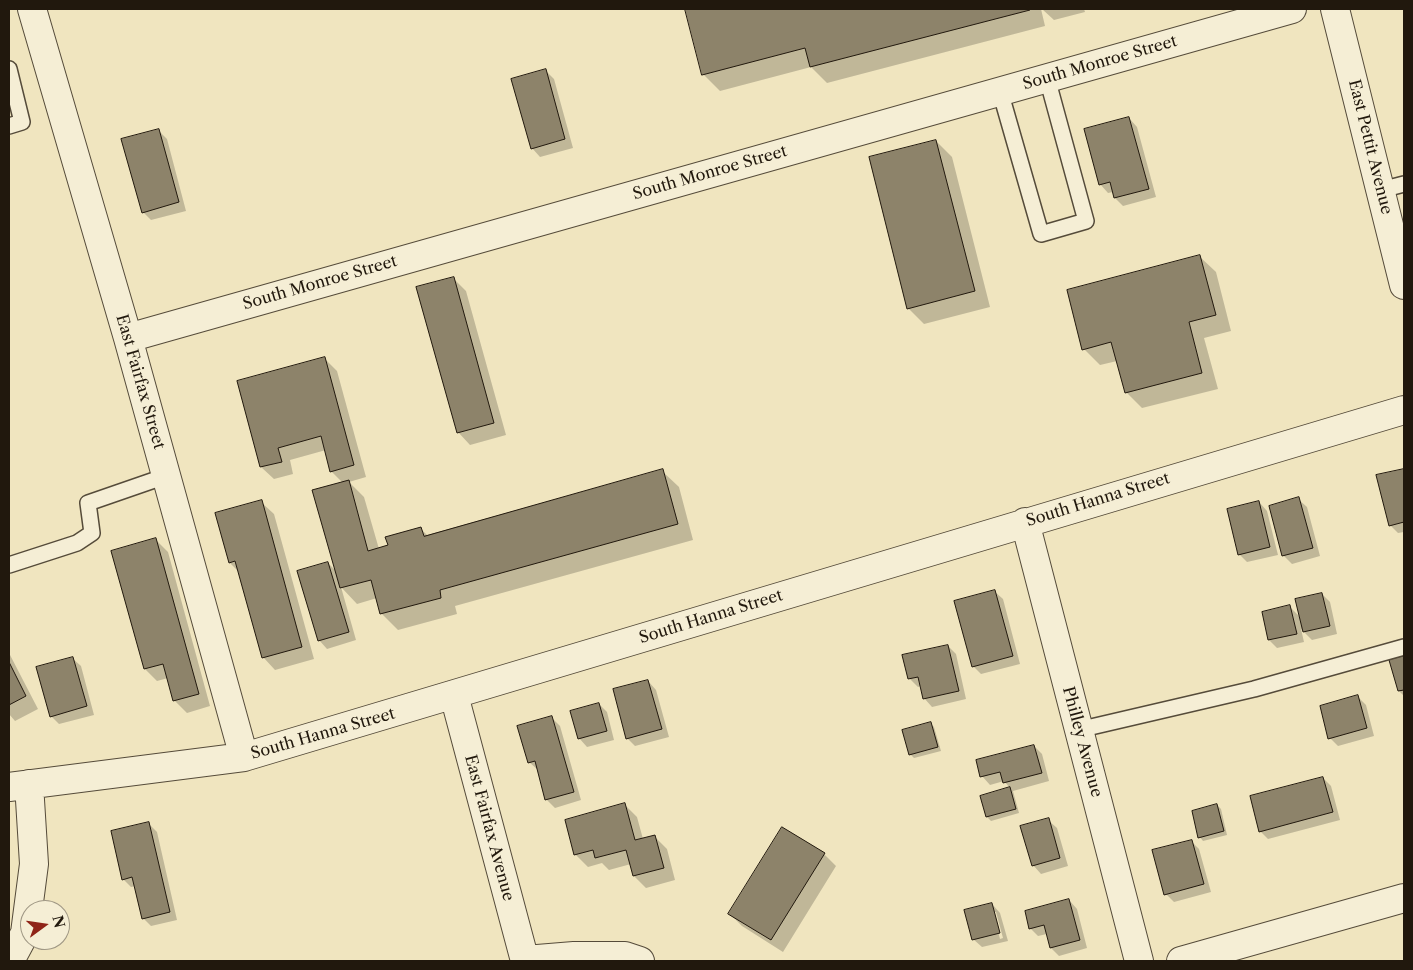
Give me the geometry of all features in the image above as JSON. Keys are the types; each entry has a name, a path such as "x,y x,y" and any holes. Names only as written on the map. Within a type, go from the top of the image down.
{"street":[{"name":"East Fairfax Street","path":"32,9 128,338 244,757"},
{"name":"South Monroe Street","path":"128,338 1292,9"},
{"name":"East Pettit Avenue","path":"1335,9 1392,187 1404,285"},
{"name":"South Hanna Street","path":"19,786 244,757 1404,410"},
{"name":"Philley Avenue","path":"1025,522 1139,961"},
{"name":"East Fairfax Avenue","path":"454,695 525,961"},
{"path":"10,961 24,933 34,864 19,786"},
{"path":"1181,961 1404,898"},
{"path":"525,961 574,956 625,956 640,961"}],"lane":[{"path":"9,69 22,122 9,126"},
{"path":"1000,91 1041,234 1086,221 1046,78"},
{"path":"9,566 77,543 92,533 88,503 166,476"},
{"path":"1078,730 1254,689 1404,647"}],"building":[{"path":"685,9 1030,10 810,67 805,48 702,75"},
{"path":"546,69 565,139 531,149 511,79"},
{"path":"1129,117 1149,189 1114,198 1110,182 1099,185 1084,129"},
{"path":"159,129 179,202 142,213 121,139"},
{"path":"936,140 975,291 907,309 869,157"},
{"path":"1200,255 1216,315 1189,322 1202,373 1125,393 1111,342 1082,350 1067,290"},
{"path":"454,277 494,423 457,433 416,287"},
{"path":"325,357 354,465 330,472 321,436 278,448 282,462 260,467 237,381"},
{"path":"663,469 678,524 440,590 441,598 380,614 371,580 340,588 312,490 349,480 368,551 388,545 385,537 421,527 424,536"},
{"path":"1404,469 1404,522 1389,526 1376,475"},
{"path":"1299,497 1313,548 1282,556 1269,506"},
{"path":"262,500 302,647 262,658 235,561 229,563 215,513"},
{"path":"1259,501 1270,547 1238,555 1227,509"},
{"path":"156,538 199,694 173,701 163,664 144,669 111,551"},
{"path":"328,562 349,632 318,641 297,571"},
{"path":"995,590 1013,656 972,667 954,601"},
{"path":"1322,593 1330,626 1303,632 1295,599"},
{"path":"1290,605 1297,634 1268,640 1262,612"},
{"path":"948,645 959,691 923,699 918,677 908,679 902,655"},
{"path":"1404,656 1404,690 1398,691 1389,660"},
{"path":"73,657 87,706 50,717 36,667"},
{"path":"9,662 26,696 9,705"},
{"path":"648,680 662,729 626,739 613,689"},
{"path":"1358,695 1367,728 1328,739 1320,706"},
{"path":"599,703 607,731 578,739 570,711"},
{"path":"552,716 574,792 545,800 535,761 528,763 517,726"},
{"path":"931,722 938,747 909,755 902,730"},
{"path":"1034,745 1042,773 1003,783 1000,772 980,777 976,760"},
{"path":"1323,777 1333,812 1259,832 1250,796"},
{"path":"1010,787 1016,809 986,817 980,796"},
{"path":"625,803 635,840 655,835 664,868 633,876 626,850 595,858 593,850 574,855 565,820"},
{"path":"1217,804 1224,831 1198,838 1192,811"},
{"path":"1049,818 1060,858 1032,866 1020,826"},
{"path":"149,822 170,912 142,919 132,877 122,880 111,831"},
{"path":"782,827 825,853 771,940 728,914"},
{"path":"1192,840 1204,884 1164,895 1152,850"},
{"path":"1069,899 1080,940 1050,948 1044,925 1029,929 1025,911"},
{"path":"992,903 1000,933 972,940 964,910"}]}
